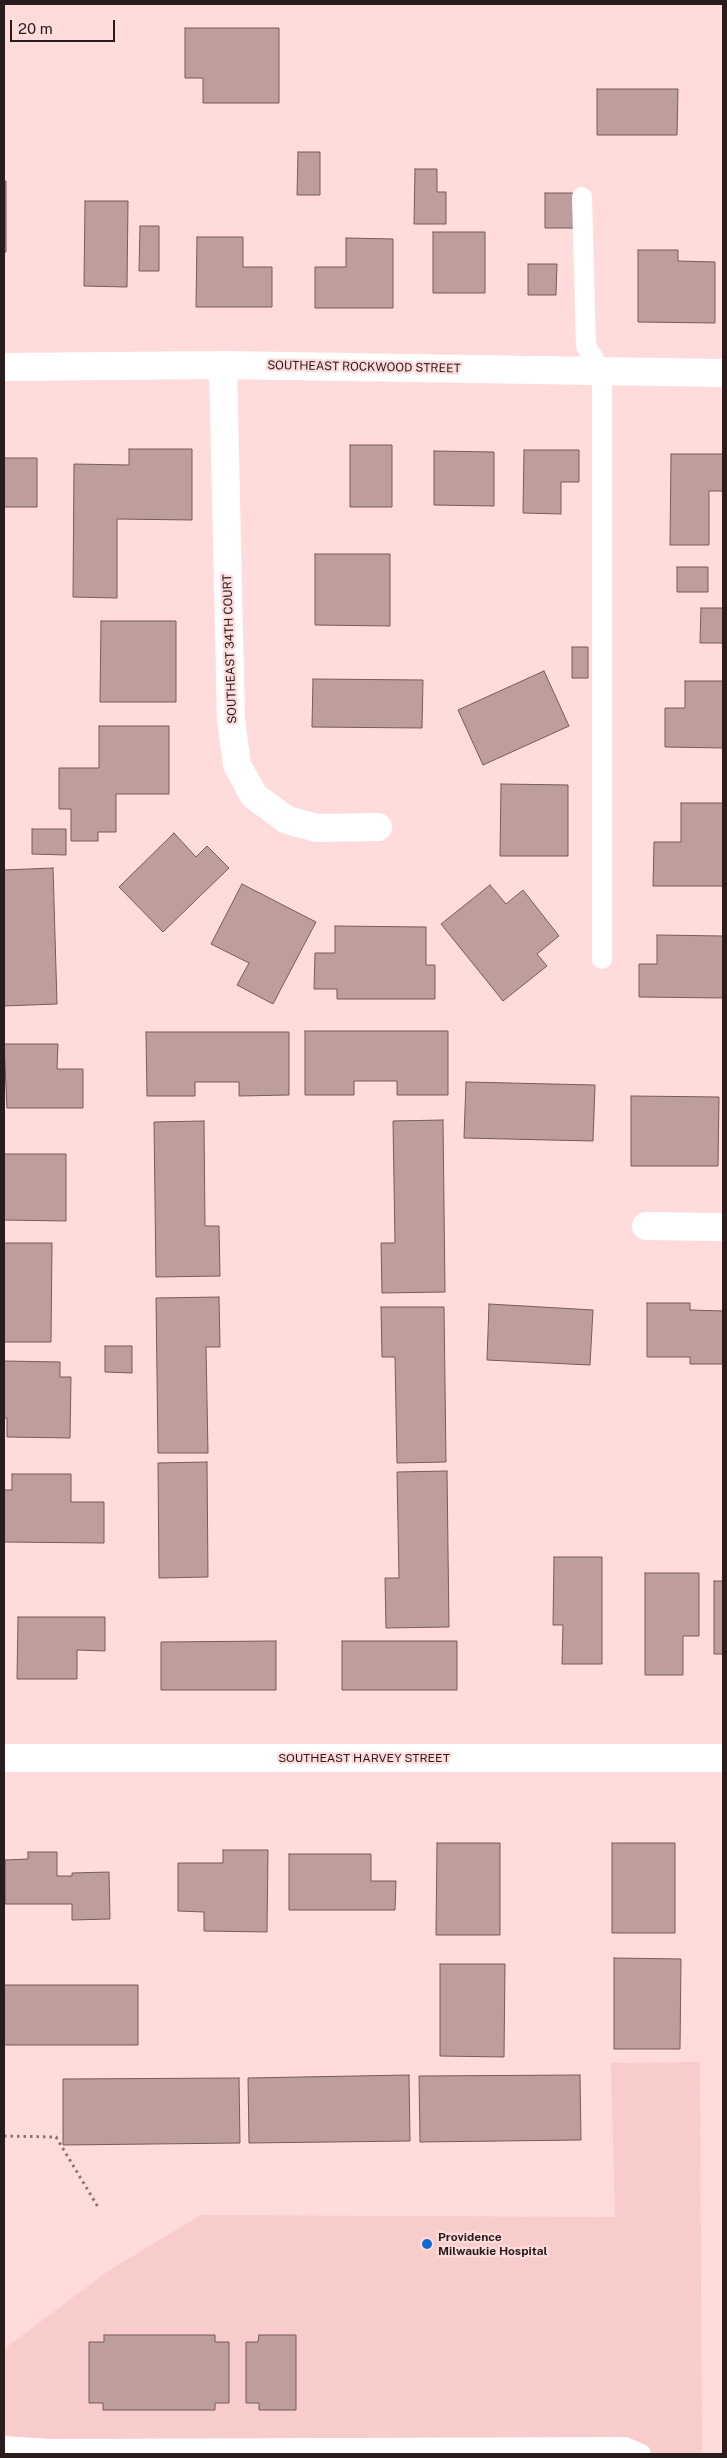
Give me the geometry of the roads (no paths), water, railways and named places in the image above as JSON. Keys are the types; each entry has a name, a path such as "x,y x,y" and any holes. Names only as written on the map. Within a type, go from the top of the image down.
{"street":[{"name":"SOUTHEAST ROCKWOOD STREET","path":"4,367 223,365 723,373"},
{"name":"SOUTHEAST 34TH COURT","path":"223,365 231,720 237,766 254,796 287,820 317,828 378,827"},
{"path":"646,1226 723,1227"},
{"name":"SOUTHEAST HARVEY STREET","path":"4,1758 723,1758"}],"lane":[{"path":"582,197 586,346 602,372 602,959"},
{"path":"4,2446 51,2449 625,2447 641,2454"}],"place":[{"name":"Providence Milwaukie Hospital","path":"427,2244"}]}
